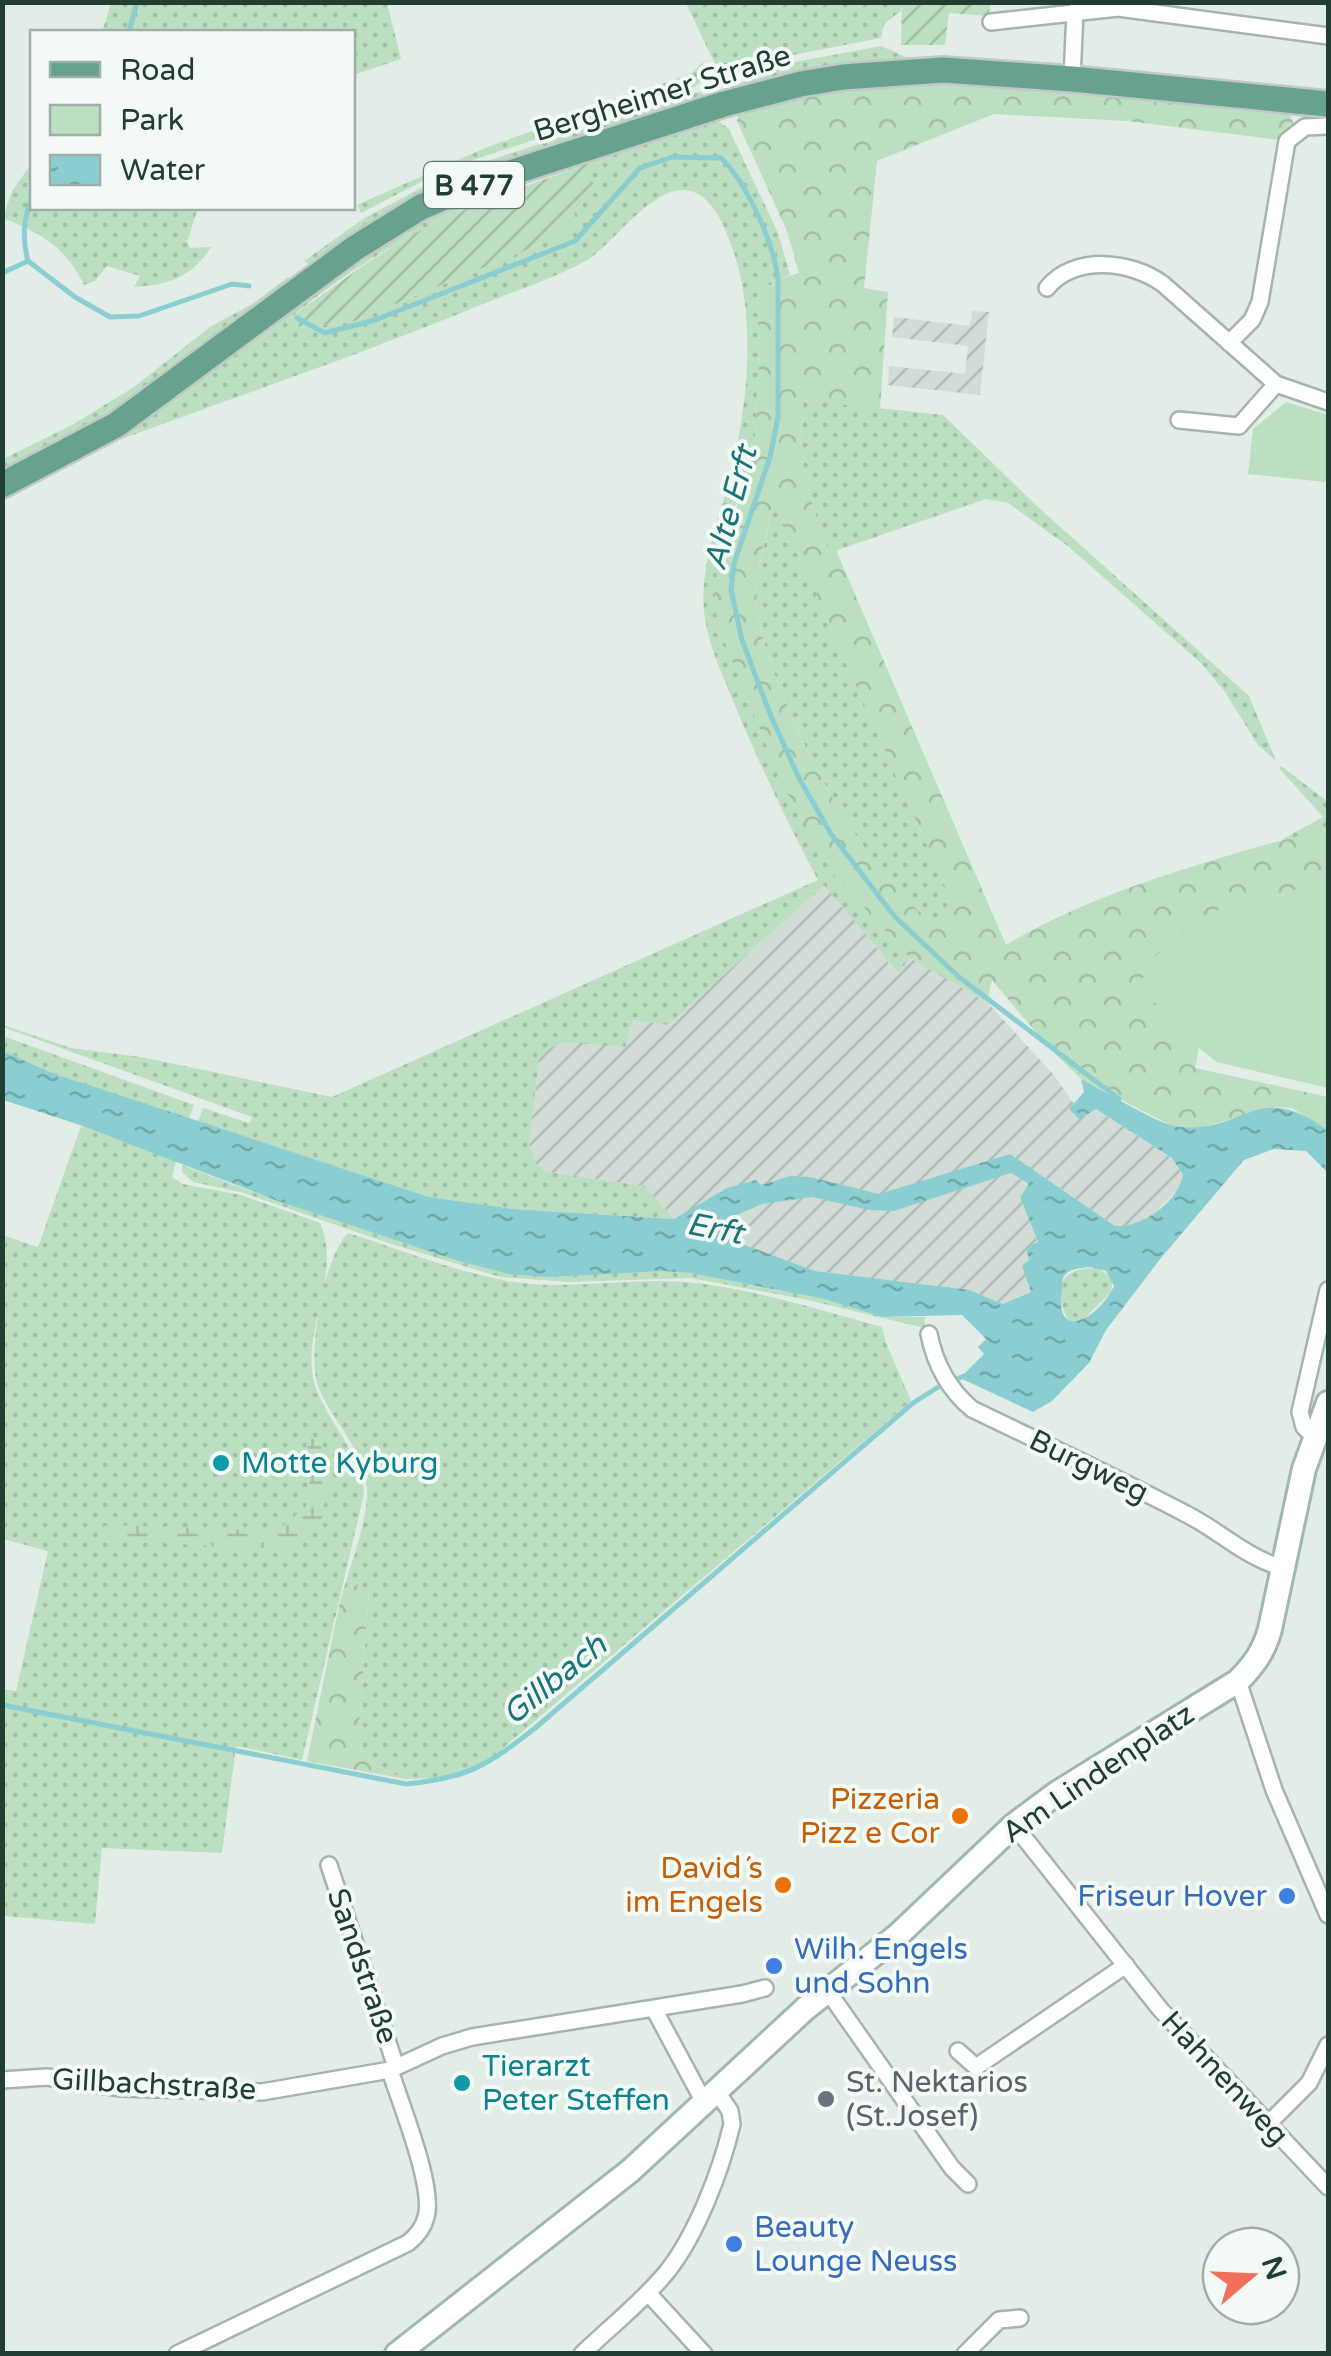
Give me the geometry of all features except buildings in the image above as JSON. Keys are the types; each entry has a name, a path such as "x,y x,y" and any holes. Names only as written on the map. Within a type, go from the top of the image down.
{"main road":[{"name":"Bergheimer Straße","path":"2,485 116,425 380,232 422,207 476,184 724,104 802,84 890,72 943,70 1328,104"},
{"path":"1238,1681 1256,1662 1266,1641 1304,1468 1328,1402"},
{"name":"Am Lindenplatz","path":"397,2354 620,2180 827,1990 896,1936 1014,1825 1057,1793 1238,1681"}],"street":[{"path":"1224,22 1226,2"},
{"path":"991,22 1118,8 1328,36"},
{"path":"1072,79 1075,12"},
{"path":"1229,343 1252,320 1260,302 1284,149 1298,130 1312,125 1328,126"},
{"path":"1046,288 1066,272 1103,266 1132,268 1163,284 1276,384 1328,402"},
{"path":"1180,420 1239,426 1276,384"},
{"path":"1314,1437 1304,1427 1300,1412 1328,1290"},
{"name":"Burgweg","path":"928,1334 942,1375 957,1397 972,1409 1206,1524 1253,1557 1283,1568"},
{"path":"1238,1681 1274,1790 1328,1915"},
{"name":"Hahnenweg","path":"1014,1825 1160,2009 1328,2187"},
{"name":"Sandstraße","path":"177,2354 408,2244 427,2217 426,2186 329,1865"},
{"path":"958,2051 976,2067 1126,1966"},
{"name":"Gillbachstraße","path":"2,2080 47,2077 121,2088 262,2092 393,2068 472,2036 766,1988"},
{"path":"827,1990 952,2168 968,2184"},
{"path":"582,2354 648,2293 686,2243 726,2148 732,2120 711,2098 654,2009"},
{"path":"1268,2124 1308,2083 1328,2045"},
{"path":"648,2293 704,2354"},
{"path":"965,2354 999,2320 1020,2318"}],"shaded area":[{"path":"972,311 989,312 980,395 888,385 889,366 965,374 968,346 892,337 894,317 970,326"},
{"path":"825,884 897,973 910,958 987,1002 1053,1074 1074,1104 1070,1109 1096,1109 1172,1158 1183,1175 1181,1187 1149,1218 1125,1227 1115,1226 1041,1175 1020,1197 1038,1243 1026,1264 1031,1292 1003,1304 969,1291 815,1271 674,1219 645,1186 548,1172 536,1164 529,1144 539,1059 551,1047 566,1042 590,1043 633,1020 668,1025"}],"green space":[{"path":"111,3 387,3 401,59 355,74 355,30 103,30"},
{"path":"686,3 902,3 901,11 884,24 881,38 777,58 724,83"},
{"path":"902,3 991,3 988,16 949,13 945,45 901,45"},
{"path":"881,46 908,58 989,58 1056,64 1052,68 728,93 726,90 779,65"},
{"path":"703,62 704,80 694,87 446,169 361,213 357,205 485,148 692,73"},
{"path":"909,81 996,83 1285,107 1294,124 1280,140 1127,121 994,114 877,161 864,288 888,292 880,409 803,400 802,441 810,496 829,552 836,550 1006,945 1118,892 1199,864 1328,830 1328,875 1288,893 1244,898 1140,984 1182,1035 1199,1048 1195,1068 1328,1097 1328,1131 1292,1108 1275,1107 1203,1127 1176,1128 1081,1079 992,980 987,1002 910,958 834,875 781,782 715,611 715,582 755,444 757,286 799,273 787,231 737,121 739,112 838,90","holes":["774,502 946,888 947,919 942,922 918,910 890,882 841,812 797,730 766,650 758,615 758,572"]},
{"path":"703,93 702,101 309,264 304,261 363,219 447,174"},
{"path":"707,120 718,121 729,129 778,233 790,275 757,286 755,444 721,553 834,875 910,958 898,973 824,885 668,1025 633,1020 625,1047 566,1042 551,1047 539,1059 529,1144 536,1164 548,1172 645,1186 674,1219 513,1209 429,1197 198,1122 203,1108 249,1123 252,1117 3,1027 71,1048 141,1057 332,1097 818,880 741,720 705,621 707,562 741,425 747,329 738,268 729,239 716,212 700,195 679,190 665,195 636,215 596,254 557,275 105,445 343,268 449,204","holes":["586,166 594,189 574,213 576,221 570,229 550,240 355,321 300,328 293,316 394,245 469,207"]},
{"path":"586,165 595,188 574,213 576,221 570,229 550,240 355,321 300,328 293,316 380,255 435,223"},
{"path":"30,166 30,210 197,210 187,242 190,248 211,247 196,266 158,284 134,287 140,276 107,266 95,281 84,285 69,260 51,243 3,218 12,191"},
{"path":"288,277 291,283 142,399 3,476 3,459 72,425 134,387 210,327 252,304"},
{"path":"803,400 943,415 1038,507 1249,696 1276,761 1258,745 1202,664 1069,547 1008,503 986,499 829,553 806,478"},
{"path":"1286,402 1328,415 1325,482 1248,474 1253,429"},
{"path":"774,501 946,888 948,919 942,923 915,909 866,851 818,771 779,687 766,648 757,600"},
{"path":"1281,766 1328,802 1328,830 1281,840 1323,817"},
{"path":"1328,875 1328,1088 1217,1062 1182,1035 1140,984 1151,960 1191,923 1244,898 1288,893"},
{"path":"3,1036 194,1105 189,1119 55,1074 3,1051"},
{"path":"81,1126 176,1161 172,1177 183,1184 241,1195 320,1223 327,1259 312,1371 321,1401 355,1461 364,1494 302,1760 236,1746 222,1853 102,1848 95,1924 3,1916 3,1689 16,1691 48,1551 3,1539 2,1235 38,1247"},
{"path":"182,1165 452,1259 690,1273 824,1299 882,1317 925,1317 924,1328 808,1300 691,1278 569,1282 500,1277 244,1193 193,1182 182,1172"},
{"path":"348,1233 503,1280 549,1285 687,1282 785,1300 882,1327 911,1401 489,1760 467,1771 438,1778 405,1779 370,1764 358,1742 369,1591 347,1588 340,1601 362,1529 367,1487 360,1461 325,1401 315,1374 316,1332 324,1285"},
{"path":"1098,1268 1113,1279 1111,1292 1080,1323 1068,1320 1060,1299 1062,1282 1075,1271"},
{"path":"309,1438 319,1440 329,1474 322,1518 292,1547 112,1540 105,1534 104,1526 113,1525 276,1531 306,1507 313,1455 306,1445"},
{"path":"357,1585 369,1590 358,1742 370,1764 405,1779 307,1761 340,1601 347,1588"}],"water":[{"path":"3,1051 55,1074 429,1197 513,1209 674,1219 727,1188 756,1180 761,1185 790,1176 810,1177 879,1194 1010,1154 1115,1226 1136,1223 1166,1204 1183,1175 1172,1158 1096,1109 1079,1119 1069,1109 1084,1092 1081,1079 1146,1114 1180,1127 1221,1123 1268,1108 1304,1116 1328,1131 1328,1173 1306,1151 1274,1149 1244,1160 1106,1330 1089,1363 1052,1401 1033,1412 960,1378 984,1354 978,1347 986,1339 962,1315 882,1317 824,1299 690,1273 549,1277 509,1274 278,1201 3,1100","holes":["1011,1173 1029,1184 1020,1197 1038,1242 1026,1247 1029,1260 1022,1266 1031,1292 1003,1304 969,1290 815,1271 710,1232 718,1223 762,1204 812,1197 869,1210 894,1211","1091,1267 1106,1271 1114,1286 1099,1308 1089,1316 1071,1321 1064,1317 1061,1306 1063,1278 1072,1270"]}],"waterway":[{"path":"130,30 137,2"},
{"name":"Alte Erft","path":"297,318 325,333 375,320 575,241 640,168 672,157 721,158 740,182 757,214 778,278 778,417 770,457 734,564 731,590 742,640 770,714 799,778 831,834 895,917 959,977 1119,1099"},
{"path":"28,261 24,229 30,204"},
{"name":"Alte Erft","path":"28,261 75,297 110,317 139,316 232,284 249,286"},
{"path":"2,273 28,261"},
{"name":"Gillbach","path":"2,1705 406,1784 461,1774 489,1761 534,1729 913,1403 964,1376"}],"place":[{"name":"Motte Kyburg","path":"221,1463"},
{"name":"Pizzeria Pizz e Cor","path":"960,1816"},
{"name":"David´s im Engels","path":"783,1885"},
{"name":"Friseur Hover","path":"1287,1896"},
{"name":"Wilh. Engels und Sohn","path":"774,1966"},
{"name":"Tierarzt Peter Steffen","path":"462,2083"},
{"name":"St. Nektarios (St.Josef)","path":"826,2099"},
{"name":"Beauty Lounge Neuss","path":"734,2244"}],"water label":[{"name":"Erft","path":"715,1228"}]}
